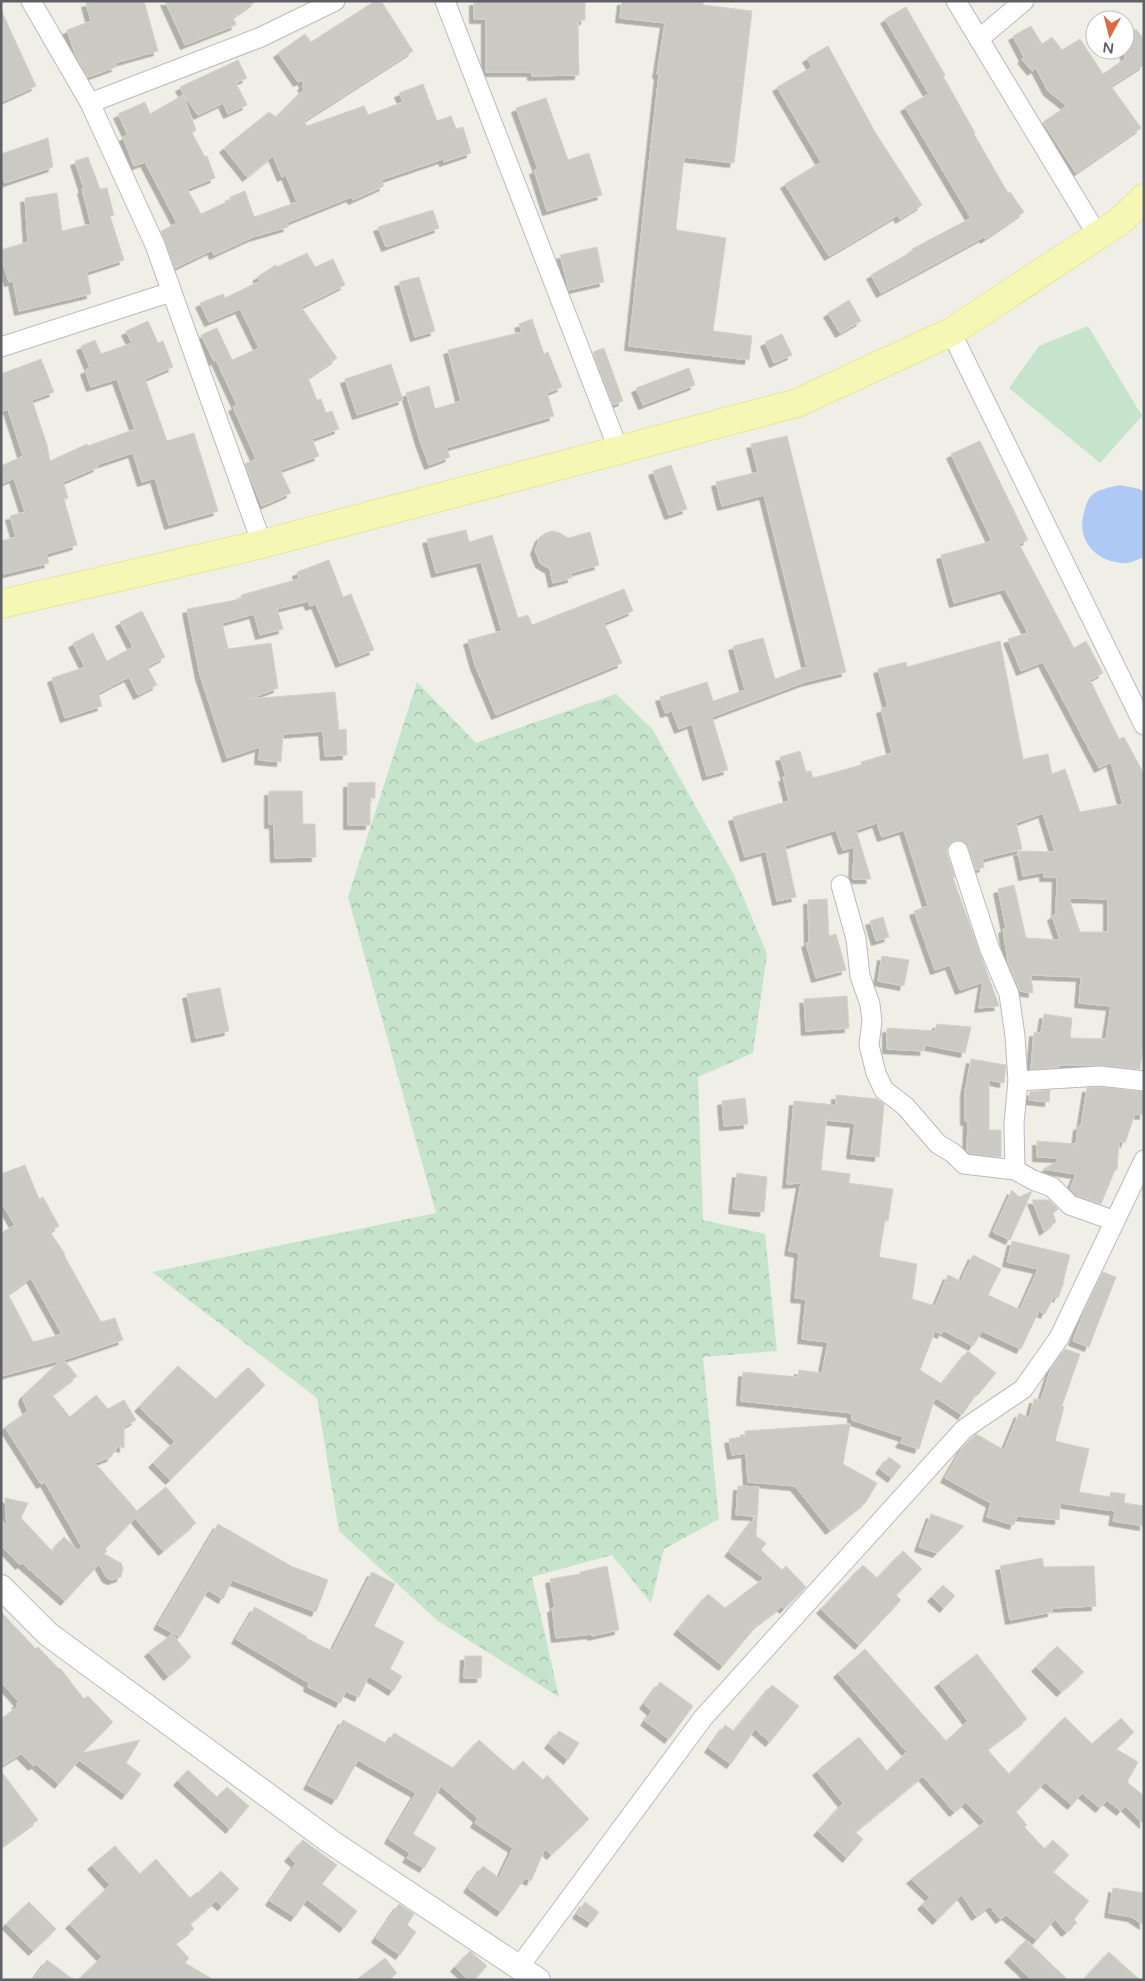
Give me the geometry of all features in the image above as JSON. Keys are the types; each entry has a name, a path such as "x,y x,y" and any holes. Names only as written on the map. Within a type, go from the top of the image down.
{"main road":[{"path":"1,604 262,544 797,403 951,332 1121,222 1144,198"}],"street":[{"path":"31,1 90,103 155,245 262,544"},
{"path":"90,103 262,37 335,1"},
{"path":"445,1 619,451"},
{"path":"956,1 979,39 1121,222"},
{"path":"979,39 1024,1"},
{"path":"1,347 171,292"},
{"path":"951,332 1144,725"},
{"path":"958,851 989,947 1009,994 1015,1036 1018,1081 1014,1123 1015,1170"},
{"path":"841,885 856,939 860,976 870,1004 872,1021 869,1045 876,1073 884,1090 905,1106 938,1144 953,1153 964,1164 1015,1170 1052,1187 1070,1205 1115,1221"},
{"path":"1018,1081 1100,1076 1144,1081"},
{"path":"1,1587 48,1634 323,1836 528,1974 703,1718 964,1429 1023,1389 1059,1338 1144,1160"}],"green space":[{"path":"1088,326 1142,416 1100,463 1009,388 1039,346"},
{"path":"417,682 476,743 616,694 653,730 733,873 767,954 753,1053 698,1077 703,1220 765,1234 777,1351 703,1357 719,1519 664,1549 651,1603 612,1555 532,1577 559,1697 438,1621 339,1531 317,1398 152,1272 436,1213 348,897"}],"water":[{"path":"1120,485 1140,489 1144,493 1144,557 1125,563 1105,558 1091,549 1083,534 1082,526 1085,509 1091,496 1101,490"}],"building":[{"path":"94,1 144,1 158,51 115,63 116,67 88,77 76,56 67,30 91,21 86,3"},
{"path":"165,1 256,1 233,17 236,25 185,45"},
{"path":"375,1 381,1 413,51 304,121 307,126 364,106 368,115 403,102 399,93 423,84 437,121 451,116 456,129 463,127 471,153 444,162 443,159 381,180 384,186 353,200 351,197 286,223 288,227 253,237 214,255 212,250 175,268 161,231 177,223 145,162 134,166 123,137 128,135 118,114 145,102 150,114 183,95 196,130 192,133 205,157 207,156 215,178 187,189 201,214 231,200 230,197 245,191 254,217 297,202 286,175 282,177 273,156 247,177 224,148 269,112 276,117 304,89 302,80 298,82 278,53 305,34 311,42"},
{"path":"474,1 585,1 585,20 578,20 579,75 532,76 532,72 486,72 486,19 474,19"},
{"path":"622,1 703,1 703,5 752,11 734,163 684,157 676,227 677,230 726,238 713,331 752,336 749,360 629,346 659,74 657,74 665,23 620,18"},
{"path":"906,7 945,75 943,76 974,134 1008,193 1010,192 1024,212 985,239 984,237 881,293 871,275 913,251 912,249 971,218 905,107 929,94 885,19"},
{"path":"1,10 36,86 1,102"},
{"path":"1031,26 1042,44 1052,37 1062,50 1080,39 1085,47 1085,60 1094,60 1103,74 1124,60 1135,60 1136,29 1144,39 1144,65 1111,86 1141,128 1076,173 1043,122 1067,106 1048,91 1036,68 1032,71 1022,59 1024,57 1013,36"},
{"path":"828,46 875,132 922,205 900,219 898,215 829,256 785,184 821,162 777,87 812,67 807,58"},
{"path":"238,60 247,78 236,83 247,105 228,114 223,103 198,115 180,87"},
{"path":"546,98 568,160 589,153 602,195 547,211 534,170 538,169 516,108"},
{"path":"48,138 53,167 5,183 1,173 1,154"},
{"path":"88,157 100,189 107,188 114,215 110,216 124,260 87,272 91,294 19,311 13,281 9,282 1,257 1,250 28,242 25,198 57,193 62,231 91,224 82,189 84,189 75,161"},
{"path":"433,210 439,228 386,247 378,227"},
{"path":"597,247 604,282 569,290 560,255"},
{"path":"307,253 315,267 333,259 345,285 301,307 337,358 308,378 317,400 321,399 326,413 332,411 339,429 312,439 319,456 280,470 291,493 262,506 245,464 256,459 233,407 237,405 216,360 214,361 201,335 217,328 232,360 259,348 240,309 209,322 200,303 223,294 225,298 260,281 257,277 276,265 277,267"},
{"path":"419,277 435,331 415,337 399,282"},
{"path":"849,300 861,321 840,333 828,313"},
{"path":"532,319 544,354 548,352 562,387 547,393 554,416 446,448 450,457 429,465 406,393 429,386 435,409 461,401 448,350 522,332 519,324"},
{"path":"148,321 158,343 163,341 173,367 145,379 167,441 194,433 218,511 169,525 155,478 142,482 133,453 97,465 98,467 63,482 68,498 64,499 77,545 46,554 49,563 4,574 1,564 1,541 16,537 10,516 25,512 14,478 1,484 1,466 23,456 8,409 1,412 1,374 41,359 54,392 32,400 47,445 50,461 87,444 88,446 135,429 117,379 91,387 85,370 90,368 81,346 95,340 101,354 132,343 126,331"},
{"path":"782,334 792,355 774,363 765,342"},
{"path":"604,348 623,401 613,405 593,352"},
{"path":"391,364 403,400 357,415 345,379"},
{"path":"689,368 695,385 643,405 636,388"},
{"path":"787,436 846,672 805,682 712,717 728,770 707,776 692,724 679,729 672,711 665,713 660,697 707,682 713,701 745,690 733,646 763,638 775,679 807,667 764,495 722,506 716,482 758,472 751,444"},
{"path":"980,441 1028,540 1019,544 1074,648 1086,641 1103,673 1090,680 1119,739 1124,737 1144,774 1144,1037 1140,1069 1099,1065 1060,1065 1059,1067 1031,1069 1034,1032 1041,1033 1044,1014 1072,1018 1070,1038 1106,1039 1111,1006 1079,1003 1081,977 1031,975 1033,993 1020,991 1008,962 1003,929 1006,928 998,889 1014,885 1026,938 1060,940 1052,916 1056,914 1057,877 1044,877 1044,872 1023,876 1018,851 1055,852 1043,813 1016,823 1022,849 982,859 984,867 976,870 968,847 961,840 954,840 947,848 947,854 955,877 953,878 999,1006 979,1008 983,982 960,990 950,965 935,970 914,911 928,906 904,830 882,837 877,823 856,830 871,879 853,879 854,847 843,850 836,830 785,846 796,897 777,901 766,851 745,857 733,817 789,801 783,777 786,777 780,757 800,751 806,772 811,771 813,778 862,765 861,762 892,753 881,709 888,707 878,669 906,662 907,667 1000,641 1023,759 1048,754 1052,774 1065,769 1080,812 1123,804 1111,762 1099,768 1043,662 1021,671 1008,639 1028,633 1005,589 954,603 941,555 992,541 951,454","holes":["1069,898 1108,899 1108,932 1080,932"]},
{"path":"671,465 687,509 669,515 653,471"},
{"path":"466,530 469,542 492,535 518,618 528,615 532,625 624,589 633,611 604,623 622,663 496,715 475,665 468,640 502,631 481,562 436,573 427,539"},
{"path":"553,531 568,538 590,532 599,565 571,573 572,578 553,583 550,569 540,563 535,550 540,537"},
{"path":"329,560 343,597 351,594 374,650 340,663 316,604 310,606 308,601 277,609 283,629 260,635 254,614 222,623 228,649 271,643 278,688 249,699 335,692 339,730 346,729 347,755 325,756 323,731 283,734 281,762 259,760 260,747 227,758 200,675 187,609 242,599 241,595 299,579 297,572"},
{"path":"142,611 165,657 147,667 157,685 138,695 129,677 98,693 102,706 65,718 52,678 85,667 73,643 93,633 107,661 133,647 120,622"},
{"path":"375,782 375,798 370,798 370,825 348,825 348,783"},
{"path":"269,791 302,791 303,824 315,824 316,857 275,858 274,824 269,824"},
{"path":"827,899 829,936 836,934 846,970 816,978 806,943 809,942 808,900"},
{"path":"883,917 889,937 876,941 870,921"},
{"path":"882,956 909,960 904,986 878,981"},
{"path":"220,988 229,1031 196,1038 187,994"},
{"path":"847,996 849,1028 806,1031 804,999"},
{"path":"937,1024 971,1027 965,1053 925,1045 924,1051 887,1049 887,1028 935,1031"},
{"path":"971,1059 1006,1065 1004,1083 989,1080 989,1130 1001,1130 1001,1157 969,1153 967,1151 968,1121 965,1121 965,1091"},
{"path":"1100,1087 1144,1092 1144,1115 1135,1114 1125,1143 1119,1141 1117,1170 1115,1170 1101,1204 1076,1195 1070,1189 1076,1174 1043,1169 1057,1162 1058,1158 1037,1157 1037,1141 1076,1144 1078,1126 1081,1126 1087,1088"},
{"path":"1050,1090 1049,1102 1029,1100 1030,1092"},
{"path":"836,1095 877,1099 884,1104 879,1157 851,1154 855,1123 826,1120 821,1170 850,1174 849,1183 893,1189 888,1221 885,1220 879,1257 917,1264 912,1299 935,1306 948,1275 961,1281 973,1255 1001,1269 988,1295 1020,1310 1038,1269 1007,1262 1012,1241 1070,1255 1058,1298 1054,1296 1045,1314 1039,1311 1021,1349 982,1331 973,1346 943,1330 942,1334 935,1331 920,1370 942,1384 968,1351 996,1373 981,1391 979,1390 962,1415 935,1397 919,1449 900,1443 904,1437 852,1420 852,1413 741,1401 743,1372 798,1377 799,1370 822,1373 828,1342 802,1339 806,1299 795,1298 799,1253 789,1251 801,1183 787,1184 794,1101 836,1105"},
{"path":"745,1098 748,1124 724,1126 722,1101"},
{"path":"25,1165 39,1199 43,1197 59,1226 50,1232 65,1254 101,1322 115,1318 123,1340 64,1360 77,1376 52,1395 70,1417 96,1395 108,1409 124,1400 136,1420 124,1427 124,1448 118,1446 111,1457 95,1463 137,1511 166,1487 196,1523 163,1551 135,1518 105,1549 107,1551 104,1554 121,1563 123,1568 121,1577 112,1580 107,1578 99,1564 65,1601 22,1563 20,1565 1,1545 1,1519 7,1527 5,1498 28,1503 21,1518 52,1551 64,1537 78,1550 82,1547 45,1482 41,1484 5,1427 28,1411 23,1400 24,1395 61,1360 1,1376 1,1233 15,1225 1,1202 1,1174","holes":["31,1278 62,1334 33,1342 8,1294"]},
{"path":"737,1173 767,1177 764,1212 733,1209"},
{"path":"1012,1190 1019,1197 1032,1191 1010,1240 993,1232"},
{"path":"1032,1200 1049,1200 1058,1209 1053,1213 1056,1222 1044,1231"},
{"path":"1103,1272 1116,1277 1089,1347 1073,1341 1085,1309"},
{"path":"1065,1349 1080,1354 1062,1406 1064,1407 1055,1441 1089,1449 1079,1492 1110,1497 1111,1492 1125,1494 1124,1503 1144,1506 1144,1526 1113,1521 1115,1511 1060,1503 1059,1520 1017,1516 1014,1525 987,1517 991,1503 945,1478 963,1447 976,1434 1004,1450 1019,1413 1029,1418 1034,1399 1041,1400 1051,1368"},
{"path":"178,1366 216,1399 248,1367 265,1385 170,1480 153,1463 175,1441 139,1407"},
{"path":"850,1424 843,1464 877,1483 866,1502 830,1530 795,1486 748,1482 746,1453 732,1455 729,1439 745,1436 745,1431"},
{"path":"889,1457 901,1466 892,1478 880,1469"},
{"path":"738,1486 759,1487 756,1536 766,1543 761,1550 782,1570 786,1566 806,1587 784,1609 782,1606 758,1624 723,1666 678,1630 708,1594 725,1608 764,1578 729,1552 756,1516 736,1515"},
{"path":"931,1514 964,1526 937,1553 919,1547"},
{"path":"218,1524 291,1566 328,1580 316,1612 232,1580 223,1599 208,1590 180,1637 158,1625"},
{"path":"903,1551 922,1569 896,1595 901,1600 859,1645 821,1609 863,1565 877,1578"},
{"path":"1042,1558 1044,1567 1094,1566 1096,1606 1052,1608 1052,1612 1010,1620 1000,1566"},
{"path":"607,1566 619,1630 592,1636 592,1634 556,1638 552,1608 555,1607 550,1579 580,1574 580,1572"},
{"path":"372,1572 395,1584 374,1626 404,1642 390,1669 402,1676 393,1691 369,1676 359,1697 346,1691 340,1703 308,1687 309,1683 236,1639 255,1607 306,1638 332,1651"},
{"path":"943,1585 955,1596 944,1608 932,1597"},
{"path":"1,1612 36,1649 38,1647 60,1668 84,1699 88,1696 113,1722 82,1753 140,1740 126,1763 141,1774 126,1795 79,1760 59,1784 36,1764 33,1766 21,1754 1,1766 1,1719 18,1706 16,1704 19,1702 1,1682"},
{"path":"172,1634 191,1657 168,1676 149,1652"},
{"path":"1057,1646 1084,1672 1061,1692 1036,1667"},
{"path":"865,1649 946,1741 968,1721 939,1683 977,1654 1027,1719 987,1749 1009,1774 1065,1717 1092,1744 1121,1718 1134,1732 1116,1749 1138,1762 1127,1782 1144,1796 1144,1824 1125,1806 1121,1811 1107,1800 1100,1808 1082,1793 1072,1805 1045,1782 1016,1812 1027,1825 1024,1827 1045,1849 1053,1840 1069,1855 1053,1872 1089,1901 1074,1919 1077,1923 1066,1932 1055,1919 1037,1940 1006,1915 1000,1919 990,1906 976,1916 962,1895 937,1920 922,1905 930,1897 911,1879 985,1822 966,1802 954,1812 923,1776 855,1832 863,1839 847,1858 818,1831 843,1803 817,1771 859,1737 887,1771 907,1752 838,1673"},
{"path":"465,1656 482,1656 481,1678 464,1678"},
{"path":"660,1682 693,1706 669,1739 645,1721 652,1711 644,1704"},
{"path":"772,1685 799,1706 770,1742 755,1729 731,1764 709,1748 725,1725 734,1731"},
{"path":"343,1720 387,1744 394,1733 453,1768 479,1740 514,1771 523,1761 543,1780 547,1775 589,1819 551,1855 545,1849 531,1881 525,1878 501,1912 468,1888 483,1866 499,1878 513,1848 475,1823 478,1818 441,1786 413,1834 436,1848 424,1868 407,1858 410,1853 389,1839 416,1793 358,1760 336,1800 308,1785"},
{"path":"559,1731 579,1743 568,1760 549,1744"},
{"path":"188,1770 217,1797 227,1787 249,1806 230,1829 178,1781"},
{"path":"1,1771 38,1820 1,1847"},
{"path":"303,1840 337,1865 322,1884 357,1911 344,1928 307,1899 295,1917 270,1901 296,1863 289,1857"},
{"path":"115,1846 140,1874 156,1859 190,1898 221,1871 239,1889 222,1906 216,1901 190,1924 194,1929 175,1943 189,1958 185,1963 214,1980 78,1980 102,1957 70,1924 110,1885 92,1865"},
{"path":"1113,1888 1144,1893 1144,1925 1132,1917 1109,1913"},
{"path":"29,1902 56,1929 33,1951 6,1924"},
{"path":"585,1902 599,1912 591,1923 577,1914"},
{"path":"399,1904 414,1914 407,1925 416,1932 400,1955 376,1938"},
{"path":"1026,1940 1068,1980 1032,1980 1009,1958"},
{"path":"470,1951 487,1966 474,1980 469,1980 455,1967"},
{"path":"1109,1952 1140,1980 1083,1980"},
{"path":"385,1958 397,1973 389,1980 356,1980"},
{"path":"47,1960 74,1980 33,1980"}]}
